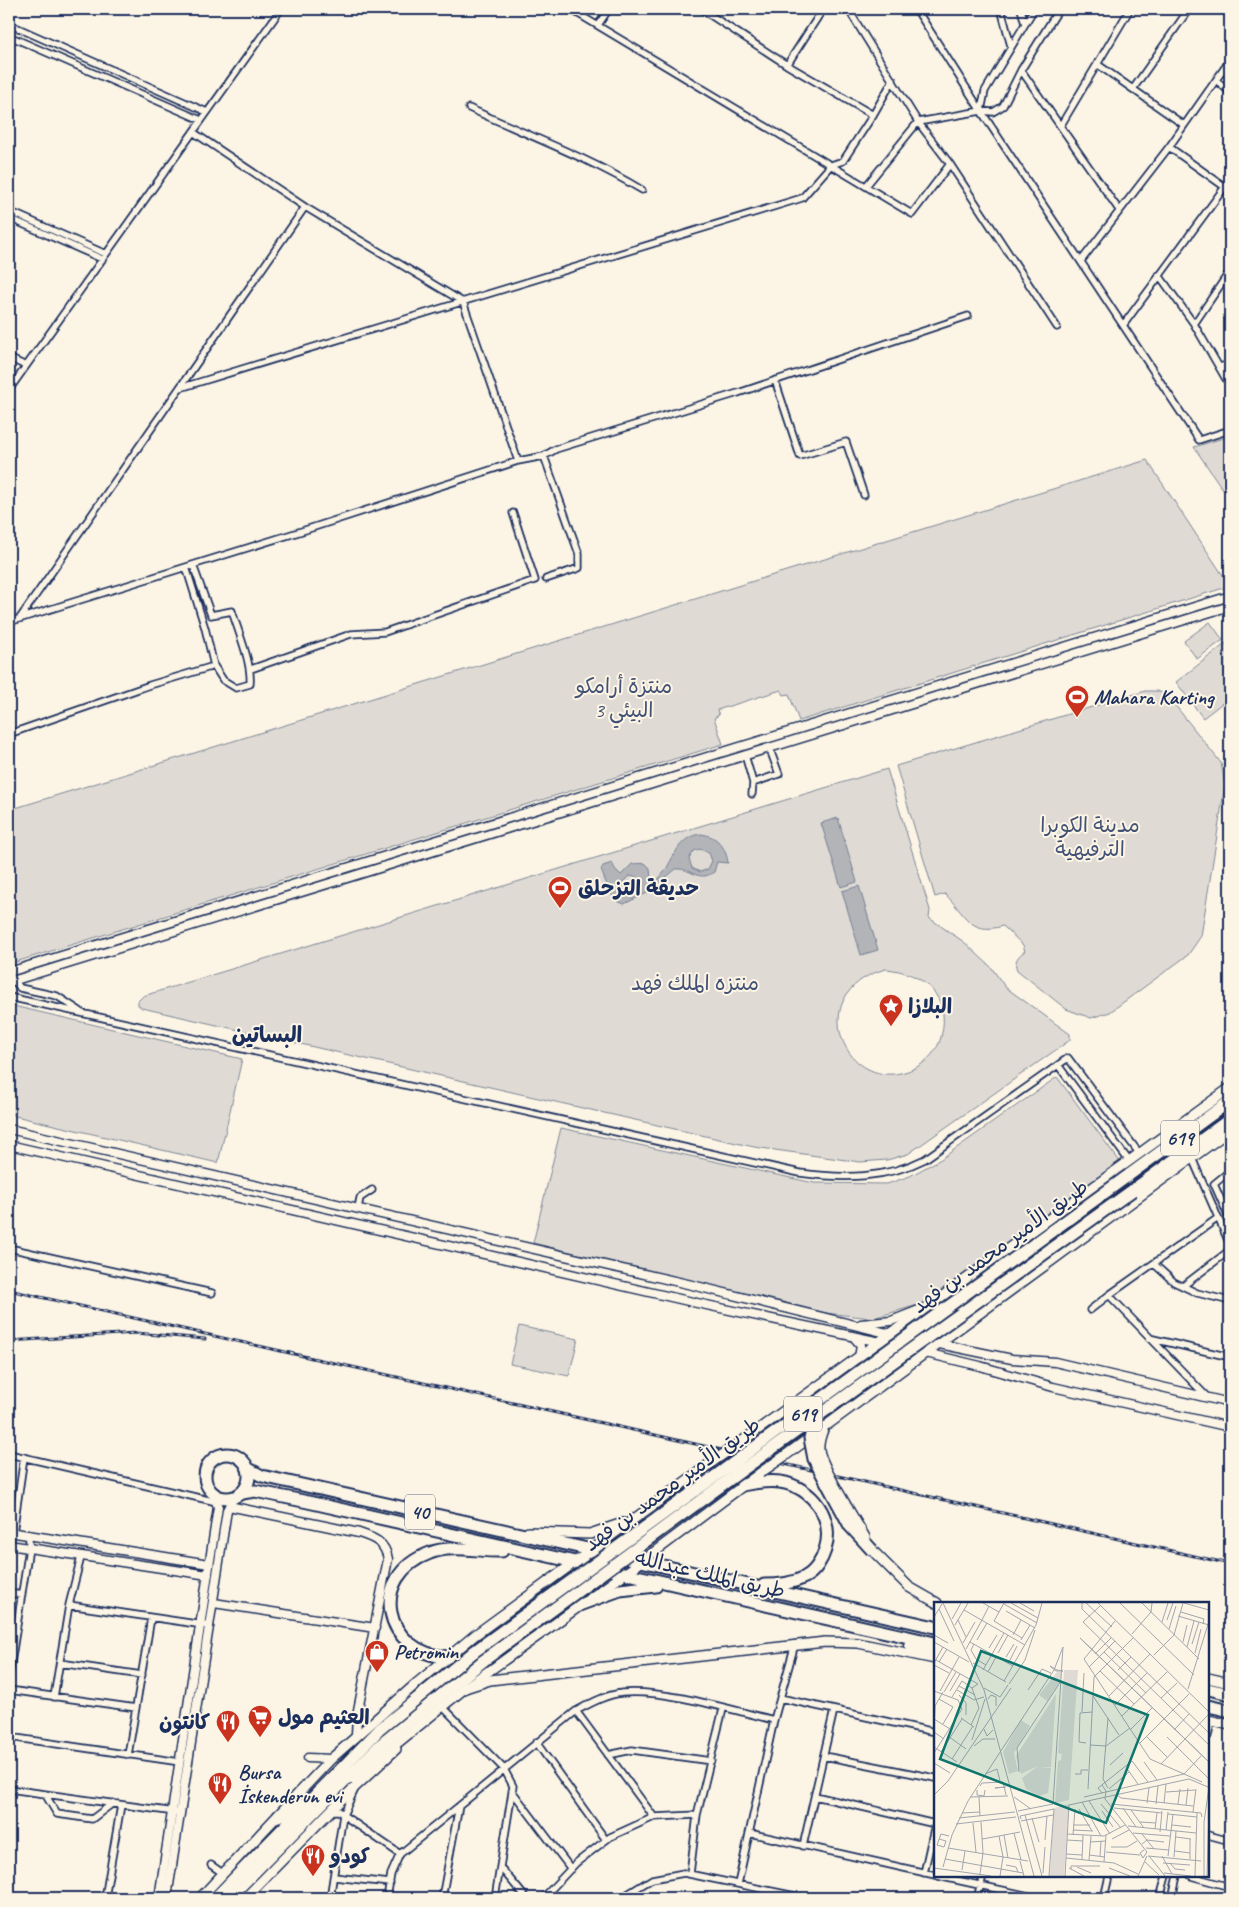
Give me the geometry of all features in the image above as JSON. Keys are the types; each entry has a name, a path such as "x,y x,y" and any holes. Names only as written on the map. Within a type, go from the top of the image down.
{"highway":[{"name":"طريق الأمير محمد بن فهد","path":"215,1898 380,1729 475,1651 1230,1101"},
{"name":"طريق الأمير محمد بن فهد","path":"229,1898 380,1745 483,1661 1230,1119"},
{"path":"820,1415 810,1438 814,1459 850,1526 872,1550"},
{"path":"225,1453 233,1454 241,1458 249,1469 249,1482 235,1499 215,1498 208,1487 205,1474 213,1458 225,1453"},
{"name":"طريق الملك عبدالله","path":"249,1469 262,1476 934,1627"},
{"path":"742,1485 758,1482 781,1482 809,1496 820,1507 827,1526 828,1542 817,1567 806,1577 776,1584 742,1585"},
{"name":"طريق الملك عبدالله","path":"235,1499 255,1491 672,1586 934,1643"},
{"path":"448,1657 429,1655 414,1648 402,1638 390,1612 390,1595 395,1580 414,1560 431,1552 452,1549 481,1552 517,1550"},
{"path":"579,1605 620,1590 672,1586"},
{"path":"842,1622 934,1652"},
{"path":"1209,1689 1230,1694"},
{"path":"1209,1706 1230,1711"},
{"path":"279,1816 290,1811 306,1797 318,1791"}],"main road":[{"path":"200,1898 356,1735 475,1635 859,1359 1230,1088"},
{"path":"340,1785 354,1778 465,1688 641,1562 742,1485 940,1343 1230,1130"},
{"path":"824,1427 819,1442 819,1452 872,1550 896,1576 935,1602"},
{"path":"507,1531 590,1534 614,1528 644,1514"},
{"path":"465,1688 490,1680 825,1642 858,1643 934,1659"},
{"path":"1209,1678 1230,1683"},
{"path":"245,1898 356,1786 442,1706"},
{"path":"1209,1720 1230,1725"}],"street":[{"path":"9,390 281,9"},
{"path":"570,9 912,214 950,164"},
{"path":"598,26 609,9"},
{"path":"701,9 787,65 873,115"},
{"path":"710,15 714,9"},
{"path":"787,65 824,9"},
{"path":"848,9 918,122 950,164 1057,327"},
{"path":"916,9 981,111 1124,324 1199,440 1230,430"},
{"path":"1002,9 1011,46"},
{"path":"1021,9 1025,24"},
{"path":"981,111 985,91 1034,9"},
{"path":"866,186 918,122 981,111 993,112 1003,106 1021,70 1059,9"},
{"path":"1061,125 1130,9"},
{"path":"1133,89 1189,9"},
{"path":"9,24 207,112"},
{"path":"9,36 201,120"},
{"path":"48,53 51,42"},
{"path":"1081,261 1169,146 1230,60"},
{"path":"1097,64 1184,125"},
{"path":"1021,70 1119,210"},
{"path":"180,388 802,198 831,165 843,161 893,80"},
{"path":"1216,80 1230,92"},
{"path":"153,98 157,90"},
{"path":"469,108 592,163 642,190"},
{"path":"193,132 305,207 463,302 518,461"},
{"path":"1169,146 1225,187"},
{"path":"1124,324 1230,180"},
{"path":"20,618 305,207"},
{"path":"9,211 104,256"},
{"path":"9,218 104,256"},
{"path":"1194,324 1230,271"},
{"path":"1159,275 1194,324 1230,386"},
{"path":"9,622 518,461 544,456 556,449 775,380 968,316"},
{"path":"9,358 26,366"},
{"path":"1220,367 1230,364"},
{"path":"775,380 800,456 846,442 864,495"},
{"path":"544,456 579,561 579,568 546,579"},
{"path":"251,669 351,634 385,632 535,580 513,513"},
{"path":"186,567 205,628 214,666 223,680 236,688 250,684 251,669 232,611 211,615 193,565"},
{"path":"84,1013 57,996 20,988 12,981 9,972 1230,596"},
{"path":"12,981 1230,606"},
{"path":"1178,612 1181,621"},
{"path":"1079,642 1082,652"},
{"path":"9,734 150,685 214,666"},
{"path":"966,677 969,686"},
{"path":"869,708 872,716"},
{"path":"826,721 828,730"},
{"path":"784,734 787,743"},
{"path":"753,783 779,774 769,747"},
{"path":"732,750 735,759"},
{"path":"745,755 753,783 752,794"},
{"path":"578,797 581,806"},
{"path":"465,832 468,841"},
{"path":"339,871 342,880"},
{"path":"227,906 230,914"},
{"path":"80,950 84,959"},
{"path":"9,997 800,1173 830,1178 872,1175 908,1167 925,1158 1068,1058 1140,1153"},
{"path":"1058,1065 1129,1161"},
{"path":"9,1129 692,1284 891,1334 1012,1359 1055,1362 1230,1403"},
{"path":"9,1145 696,1303 880,1342 1053,1387 1230,1426"},
{"path":"1192,1158 1230,1245"},
{"path":"1230,1171 1214,1184 1230,1220"},
{"path":"358,1208 360,1198 372,1190"},
{"path":"1090,1310 1218,1218"},
{"path":"9,1248 212,1293"},
{"path":"1183,1286 1230,1250"},
{"path":"1154,1264 1174,1282 1197,1293 1230,1300"},
{"path":"1109,1295 1208,1398"},
{"path":"852,1324 891,1321 937,1301"},
{"path":"853,1336 861,1345 859,1359"},
{"path":"1149,1338 1230,1357"},
{"path":"9,1454 215,1498 208,1575 206,1625 176,1812 159,1898"},
{"path":"24,1457 11,1533 209,1564"},
{"path":"167,1898 180,1762 206,1625 214,1603 235,1499 375,1538 384,1547 388,1559 357,1715 356,1735"},
{"path":"9,1676 29,1548 29,1536"},
{"path":"9,1545 208,1575"},
{"path":"54,1697 69,1605 81,1557"},
{"path":"9,1593 22,1595"},
{"path":"214,1603 375,1628"},
{"path":"69,1605 206,1625"},
{"path":"128,1754 151,1618"},
{"path":"738,1884 774,1720 795,1644"},
{"path":"60,1663 142,1674"},
{"path":"9,1690 136,1708"},
{"path":"387,1898 400,1854 576,1711 602,1698 623,1693 664,1696 774,1720"},
{"path":"780,1698 934,1732"},
{"path":"442,1706 504,1768 513,1786 495,1898"},
{"path":"690,1874 697,1815 723,1709"},
{"path":"804,1846 834,1710"},
{"path":"576,1711 654,1817"},
{"path":"9,1737 180,1762"},
{"path":"536,1742 606,1840"},
{"path":"608,1755 632,1750 711,1760"},
{"path":"824,1756 934,1778"},
{"path":"308,1758 331,1759"},
{"path":"330,1898 344,1815 356,1786"},
{"path":"9,1789 176,1812"},
{"path":"512,1791 571,1869"},
{"path":"45,1794 57,1814 92,1819 113,1803"},
{"path":"815,1796 934,1824"},
{"path":"105,1898 121,1804"},
{"path":"442,1898 458,1806"},
{"path":"331,1811 339,1811 400,1854"},
{"path":"543,1898 571,1869 606,1840 654,1817 697,1815"},
{"path":"924,1873 934,1828"},
{"path":"749,1833 934,1875"},
{"path":"1209,1835 1230,1841"},
{"path":"212,1865 224,1874"},
{"path":"500,1868 526,1898"},
{"path":"621,1898 652,1878 684,1873 805,1898"},
{"path":"334,1877 390,1883"},
{"path":"945,1877 1038,1898"},
{"path":"977,1898 983,1877"},
{"path":"1104,1898 1109,1877"},
{"path":"1160,1898 1166,1877"},
{"path":"1172,1898 1177,1877"},
{"path":"1195,1877 1230,1887"}],"green space":[{"path":"1230,436 1230,500 1194,447"},
{"name":"منتزة أرامكو البيئي 3","path":"1147,460 1230,586 799,721 789,694 784,695 781,690 717,710 719,715 714,718 723,744 9,964 9,810"},
{"path":"1210,622 1223,640 1197,659 1184,641"},
{"path":"1229,641 1230,697 1203,718 1176,682"},
{"name":"مدينة الكوبرا الترفيهية","path":"1145,691 1157,691 1167,695 1221,763 1225,785 1201,936 1188,955 1110,1012 1091,1018 1066,1009 1017,970 1016,961 1025,951 1023,945 1003,926 982,928 969,921 945,894 935,897 896,766"},
{"name":"منتزه الملك فهد","path":"887,769 930,910 929,918 964,942 991,967 1005,987 1070,1034 1070,1040 908,1154 887,1160 860,1162 754,1147 142,1008 138,1005 138,1001 143,996","holes":["886,969 912,975 932,989 942,1010 943,1023 940,1042 928,1059 915,1068 891,1074 870,1070 853,1057 842,1040 839,1019 844,999 859,981"]},
{"path":"9,1005 242,1059 218,1163 15,1116 9,1112"},
{"path":"1057,1077 1121,1163 952,1285 918,1305 873,1318 825,1313 533,1243 561,1128 814,1183 887,1184 910,1176 941,1159"},
{"path":"519,1326 578,1339 569,1376 510,1364"}],"shaded area":[{"path":"838,818 857,882 841,887 821,823"},
{"path":"700,834 716,839 723,847 728,863 717,862 714,872 704,876 676,869 647,893 624,904 617,901 610,893 601,870 603,866 612,863 621,875 632,864 645,863 650,868 651,880 655,882 666,869 679,847 691,837","holes":["700,849 709,853 712,861 708,869 700,872 692,868 689,859 694,851","629,876 636,877 640,882 639,891 634,894 627,894 623,889 623,882"]},
{"path":"859,886 878,950 861,955 842,891"}],"railway":[{"path":"9,1290 1230,1564"},
{"path":"9,1341 136,1333 205,1339"}],"place":[{"name":"Mahara Karting","path":"1077,718"},
{"name":"حديقة التزحلق","path":"560,909"},
{"name":"البلازا","path":"891,1027"},
{"name":"Petromin","path":"377,1673"},
{"name":"العثيم مول","path":"260,1738"},
{"name":"كانتون","path":"228,1743"},
{"name":"Bursa İskenderun evi","path":"220,1805"},
{"name":"كودو","path":"313,1877"}],"district":[{"name":"البساتين","path":"267,1035"}]}
